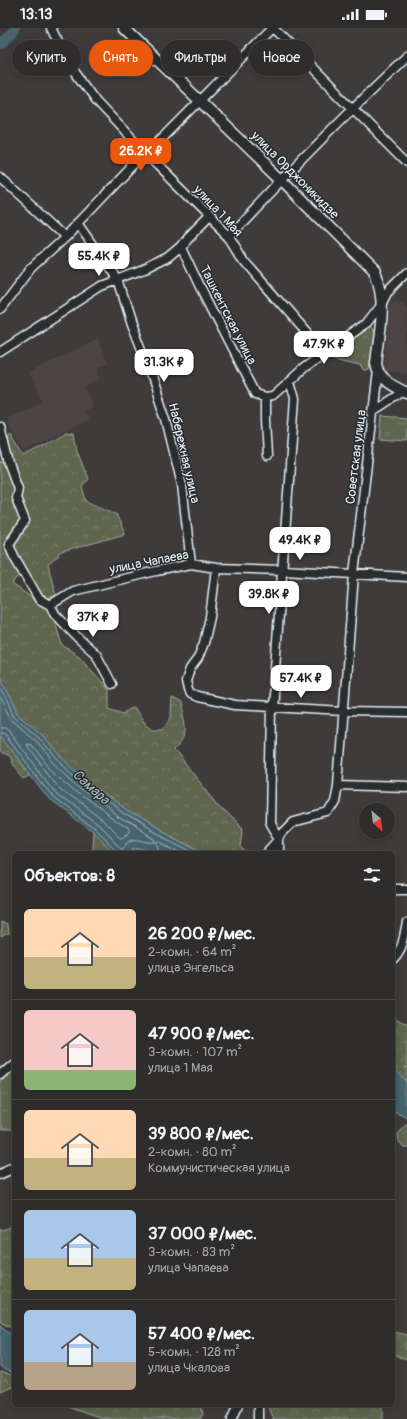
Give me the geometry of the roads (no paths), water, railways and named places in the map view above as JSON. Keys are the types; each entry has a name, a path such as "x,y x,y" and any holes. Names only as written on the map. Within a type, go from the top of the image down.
{"main road":[{"name":"улица Орджоникидзе","path":"124,28 281,179 375,273 379,281 382,302 376,363 378,372"},
{"path":"378,372 385,380 406,392"}],"street":[{"name":"улица 1 Мая","path":"51,28 69,64 96,101 145,153 228,236 244,260 324,353"},
{"path":"0,309 31,268 78,223 145,153 153,148 273,28 407,163"},
{"path":"228,236 281,179 407,56"},
{"path":"0,177 64,237"},
{"path":"0,352 102,286 146,269 168,258 208,217"},
{"name":"Набережная улица","path":"78,223 118,280 166,419 182,485 191,564"},
{"name":"Ташкентская улица","path":"181,246 201,290 254,394 265,397"},
{"path":"267,456 264,420 265,397 273,396 304,368 366,324 388,292 407,273"},
{"name":"Советская улица","path":"279,839 282,833 293,822 328,813 335,801 338,785 354,574 378,372"},
{"path":"279,851 279,839 270,824 272,708 295,399 290,381"},
{"path":"373,411 406,392"},
{"path":"0,427 9,464 18,488 16,498 25,521 9,544 14,556 39,599 50,605 55,614 96,654 112,684"},
{"name":"улица Чапаева","path":"50,605 73,591 156,570 191,564 216,568 407,577"},
{"path":"216,568 210,617 204,643 198,658 190,669 186,681 190,694 197,697 235,705 344,711 407,712"},
{"path":"338,785 407,787"},
{"path":"268,851 279,839"},
{"path":"395,889 407,889"},
{"path":"395,957 403,943 407,922"},
{"path":"0,1074 12,1064"},
{"path":"0,1173 12,1168"},
{"path":"232,1419 237,1407"},
{"path":"258,1407 258,1419"}],"water":[{"name":"Самара","path":"0,676 18,713 42,734 61,757 88,782 124,810 199,851 152,851 133,847 133,851 112,851 93,832 49,799 0,735"},
{"path":"395,1071 407,1084 407,1119 395,1112"},
{"path":"0,1324 12,1334 12,1373 5,1371 0,1367"}],"waterway":[{"path":"0,45 15,28"}]}
